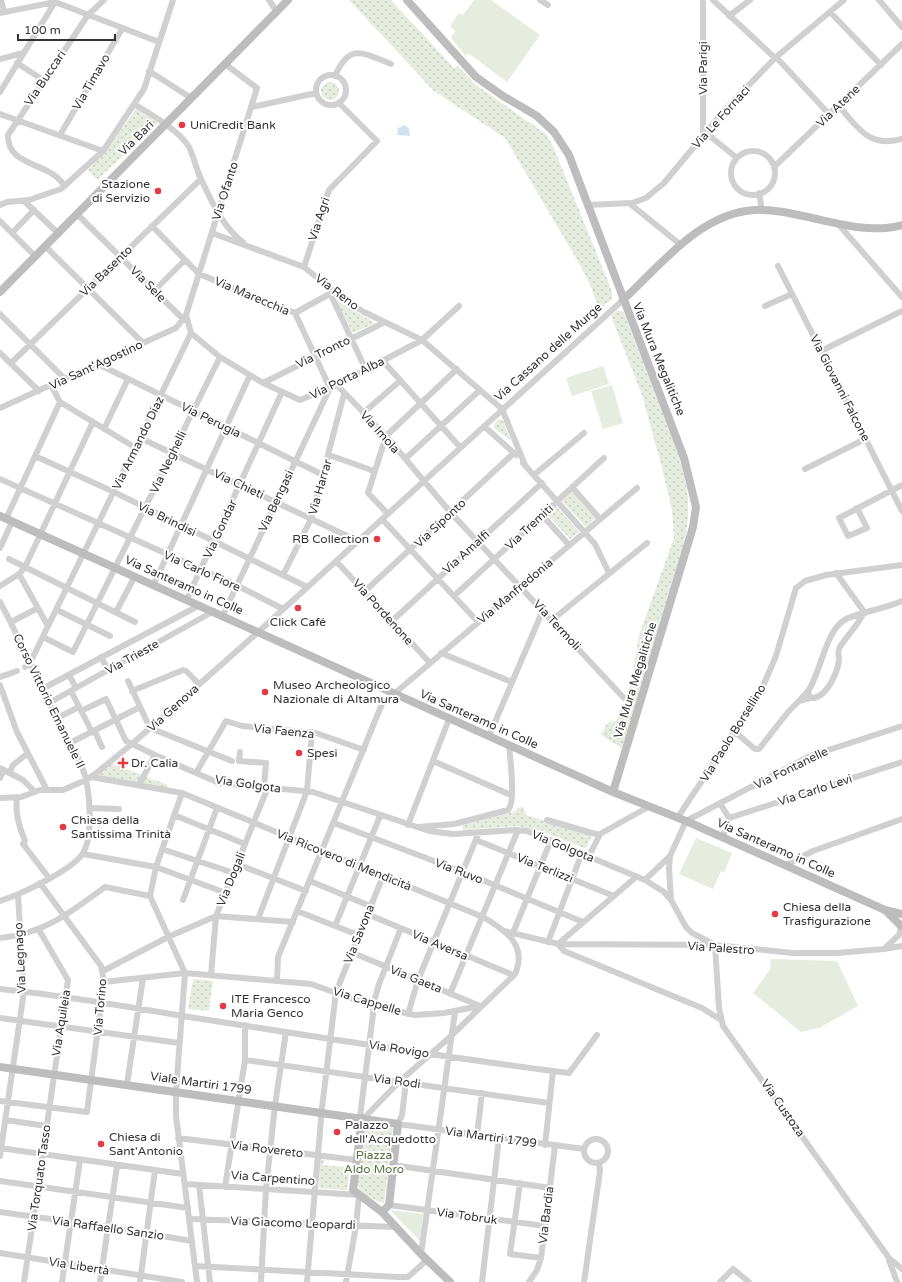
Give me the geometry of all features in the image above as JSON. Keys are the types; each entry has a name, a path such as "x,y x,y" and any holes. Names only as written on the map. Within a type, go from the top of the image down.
{"street":[{"path":"1,0 2,12 59,2 122,29 159,42"},
{"name":"Via Buccari","path":"65,186 51,173 21,159 11,150 8,135 43,80 88,15 104,0"},
{"path":"269,0 277,12"},
{"name":"Via Bari","path":"0,292 288,0"},
{"name":"Via Mura Megalitiche","path":"407,0 476,77 537,116 554,132 569,155 684,458 696,507 693,527 613,792"},
{"path":"540,0 548,5"},
{"name":"Via Parigi","path":"703,0 704,135"},
{"path":"712,0 776,58 829,114"},
{"path":"729,16 750,0"},
{"name":"Via Le Fornaci","path":"588,205 629,203 643,200 664,183 704,135 776,58 844,0"},
{"path":"879,0 902,27"},
{"path":"0,205 7,202 24,201 47,194 65,186 103,151 144,89 170,1"},
{"path":"0,92 17,63 59,2"},
{"path":"830,12 881,65"},
{"name":"Via Timavo","path":"60,135 122,29"},
{"name":"Via Atene","path":"774,167 902,44"},
{"path":"335,76 344,60 353,53 363,52 391,64"},
{"path":"0,59 23,54"},
{"path":"17,63 43,80"},
{"name":"Via Ofanto","path":"185,318 219,213 257,87 226,64"},
{"path":"149,71 191,98"},
{"path":"335,76 339,78 345,86 345,95 339,102 326,104 319,99 316,93 316,86 322,78 335,76"},
{"path":"252,107 316,93"},
{"name":"Via Agri","path":"304,267 329,190 376,141 339,102"},
{"name":"Via Reno","path":"134,104 166,124 188,146 201,179 219,213 236,237 251,247"},
{"path":"838,105 868,137 888,141 902,139"},
{"path":"0,114 103,151"},
{"path":"704,135 737,158"},
{"path":"756,151 769,158 774,167 774,178 771,185 759,193 745,193 734,184 731,170 737,158 742,154 756,151"},
{"name":"Via Basento","path":"11,363 201,179"},
{"path":"759,193 762,210"},
{"path":"24,201 58,233"},
{"path":"629,203 681,245"},
{"path":"12,233 34,210"},
{"name":"Via Cassano delle Murge","path":"258,633 306,587 623,300 681,245 710,223 730,214 775,210 867,229 902,225"},
{"name":"Via Sele","path":"77,214 185,318"},
{"path":"0,221 35,256"},
{"path":"838,224 902,297"},
{"path":"152,226 199,274"},
{"name":"Via Reno","path":"212,233 304,267 346,301 383,323 422,340 502,408"},
{"path":"45,246 143,343"},
{"path":"155,290 185,260"},
{"name":"Via Giovanni Falcone","path":"778,266 902,511"},
{"name":"Via Marecchia","path":"199,274 295,313 330,388"},
{"path":"295,313 333,292 366,370"},
{"path":"765,306 792,294"},
{"name":"Via Porta Alba","path":"191,333 220,357 263,382 300,400 337,385 422,340 459,306"},
{"path":"821,351 902,311"},
{"path":"0,314 65,379"},
{"path":"185,318 191,333"},
{"name":"Via Sant'Agostino","path":"0,408 176,328 185,318"},
{"name":"Via Tronto","path":"263,382 383,323"},
{"name":"Via Armando Diaz","path":"25,668 30,662 85,554 191,333"},
{"path":"0,353 39,391"},
{"name":"Via Neghelli","path":"43,637 73,652 220,357"},
{"path":"382,360 460,447"},
{"name":"Via Perugia","path":"98,364 323,475"},
{"path":"388,514 368,494 386,436 457,369"},
{"path":"154,584 208,470 250,375"},
{"path":"104,429 128,379"},
{"path":"363,413 400,381"},
{"path":"51,385 60,402 136,448"},
{"name":"Via Imola","path":"337,385 386,436 424,481"},
{"name":"Via Bengasi","path":"222,615 330,388"},
{"path":"405,459 480,390"},
{"name":"Via Gondar","path":"187,599 215,542 282,392"},
{"name":"Via Harrar","path":"283,575 311,519 344,394"},
{"path":"0,548 6,519 60,402"},
{"path":"502,408 525,465"},
{"path":"0,586 19,574 25,567 93,422"},
{"path":"484,426 514,453 595,544 609,573"},
{"path":"534,475 584,433"},
{"name":"Via Chieti","path":"140,438 358,541"},
{"path":"805,469 865,439"},
{"name":"Via Siponto","path":"365,591 451,513 514,453"},
{"path":"329,455 374,471"},
{"name":"Via Brindisi","path":"35,456 114,492 306,587"},
{"name":"Via Tremiti","path":"454,596 604,458"},
{"name":"Via Carlo Fiore","path":"0,478 283,609"},
{"name":"Via Termoli","path":"424,481 451,513 624,698"},
{"name":"Via Amalfi","path":"392,621 542,483"},
{"path":"858,508 867,528 848,536 840,518 858,508 902,486"},
{"path":"572,487 600,518"},
{"name":"Via Manfredonia","path":"277,980 278,957 382,704 637,488"},
{"path":"542,515 569,545"},
{"name":"Via Santeramo in Colle","path":"6,519 154,584 258,633 613,792 678,817 885,910"},
{"path":"382,519 478,622"},
{"path":"552,620 647,543"},
{"path":"9,559 68,587 135,622"},
{"name":"Via Pordenone","path":"336,560 430,663"},
{"name":"Via Paolo Borsellino","path":"678,817 735,732 767,679 796,588 813,578 836,573 902,565"},
{"path":"836,573 864,614"},
{"path":"19,574 48,626"},
{"path":"116,612 135,576"},
{"path":"735,732 755,749 759,749 788,712 808,692 814,683 830,638 838,626 847,619 902,601"},
{"name":"Corso Vittorio Emanuele II","path":"0,602 88,779 90,808 88,837 83,854"},
{"path":"42,689 200,605"},
{"path":"11,622 38,608"},
{"path":"57,610 110,636"},
{"path":"489,736 543,610"},
{"name":"Via Trieste","path":"49,703 214,611"},
{"path":"799,701 820,696 828,690 838,660 839,648 864,614"},
{"name":"Via Genova","path":"17,798 34,791 63,790 88,779 132,744 258,633"},
{"path":"136,639 143,651"},
{"path":"441,653 512,682"},
{"path":"101,657 108,670"},
{"path":"132,691 183,670 186,671 199,684"},
{"path":"0,677 17,672"},
{"path":"69,675 80,709 92,732 96,734 102,747"},
{"path":"128,681 150,728 232,761"},
{"path":"0,685 17,732 47,790"},
{"path":"808,692 810,698"},
{"path":"57,718 106,699 125,739 132,744"},
{"path":"70,743 140,707"},
{"path":"408,825 450,719"},
{"name":"Via Faenza","path":"208,752 226,721 242,726 312,732 364,750"},
{"name":"Via Fontanelle","path":"686,821 810,756 902,726"},
{"path":"258,919 307,791 312,732"},
{"name":"Via Golgota","path":"132,744 219,782 307,791 429,831 453,834 518,830 527,831 645,880 664,892 671,900"},
{"path":"433,761 511,795 509,745"},
{"path":"196,773 208,752"},
{"name":"Via Dogali","path":"211,975 216,916 254,824 266,787 266,763 239,761 240,752"},
{"path":"0,778 5,770 28,753"},
{"path":"139,785 155,755"},
{"name":"Via Carlo Levi","path":"729,818 902,762"},
{"path":"5,770 23,780 34,791"},
{"name":"Via Ricovero di Mendicità","path":"88,779 139,785 182,793 254,824 483,917 508,933 558,944 564,951 702,1008 721,1020"},
{"path":"182,793 156,867 150,896 184,973 176,1091 178,1138 190,1219 197,1282"},
{"name":"Via Golgota","path":"415,827 454,824 508,810 510,808 511,795"},
{"path":"0,798 17,798 17,820 25,841 23,844 49,878"},
{"path":"720,803 729,818 723,837"},
{"path":"589,856 599,835 650,806"},
{"path":"90,808 119,809"},
{"path":"183,900 217,808"},
{"path":"174,816 245,844"},
{"path":"335,926 380,816"},
{"path":"786,865 813,851 902,819"},
{"path":"547,820 599,835"},
{"path":"686,821 670,856 669,869 671,900 686,927 692,933 715,945 721,1020"},
{"name":"Via Ruvo","path":"334,823 463,872 584,922"},
{"path":"450,994 518,830"},
{"path":"408,1014 418,980 479,832"},
{"name":"Via Terlizzi","path":"476,840 614,896"},
{"path":"513,976 518,966 519,956 517,946 508,933 527,899 551,840"},
{"path":"162,849 234,873"},
{"path":"548,942 582,853"},
{"path":"0,901 18,895 49,878 70,865 83,854 156,867 226,893"},
{"path":"645,880 670,856"},
{"path":"237,864 306,891"},
{"name":"Via Savona","path":"307,1282 321,1112 336,992 383,876"},
{"path":"558,944 636,877"},
{"path":"310,881 370,906"},
{"name":"Via Torino","path":"40,883 101,966 104,982 87,1112 48,1107"},
{"path":"0,938 20,936 39,930 64,917 105,887 150,896"},
{"name":"Via Legnago","path":"0,1151 14,1069 24,991 18,895"},
{"path":"885,910 902,914"},
{"path":"884,949 900,935 901,927 885,910"},
{"path":"297,911 358,935"},
{"name":"Via Aversa","path":"367,914 513,976"},
{"path":"103,972 168,937 216,916 293,922"},
{"path":"401,928 385,967 373,1006 362,1118 352,1188 382,1212 424,1257 450,1282"},
{"name":"Via Aquileia","path":"39,930 68,980 53,1074"},
{"name":"Via Palestro","path":"558,944 715,945 738,949 815,954 884,949 902,946"},
{"name":"Via Gaeta","path":"351,952 480,1006"},
{"name":"Via Cappelle","path":"104,982 184,973 277,980 311,984 373,1006 408,1014 424,1015 455,1012 480,1006 513,976"},
{"path":"127,1084 143,978"},
{"name":"Via Rovigo","path":"0,989 102,1001 181,1016 448,1057 569,1073 597,1035"},
{"path":"362,1118 403,1082 480,1006"},
{"path":"195,1266 347,1274 398,1280 408,1277 424,1257 427,1210 455,1012"},
{"path":"0,1018 179,1042"},
{"name":"Via Custoza","path":"721,1020 889,1258"},
{"path":"225,1186 245,1060 245,1025"},
{"path":"261,1282 266,1189 275,1105 286,1032"},
{"name":"Via Rodi","path":"245,1060 549,1103"},
{"name":"Viale Martiri 1799","path":"0,1067 275,1105 398,1124"},
{"path":"545,1145 553,1071"},
{"name":"Via Torquato Tasso","path":"24,1282 53,1074"},
{"path":"382,1212 389,1205 398,1124 402,1115 403,1082"},
{"path":"477,1135 482,1093"},
{"path":"0,1101 48,1107"},
{"path":"6,1120 46,1126"},
{"name":"Via Martiri 1799","path":"398,1124 545,1145 584,1149"},
{"name":"Via Rovereto","path":"178,1138 356,1160"},
{"path":"482,1282 499,1138"},
{"path":"591,1140 603,1140 606,1143 608,1151 606,1159 599,1162 588,1160 584,1149 591,1140"},
{"name":"Via Bardia","path":"529,1282 541,1258 554,1146"},
{"path":"0,1151 42,1155 183,1174"},
{"path":"62,1282 80,1160"},
{"path":"584,1282 600,1171 599,1162"},
{"path":"393,1165 550,1188"},
{"path":"100,1282 117,1166"},
{"path":"140,1279 156,1170"},
{"path":"0,1181 75,1193 188,1208"},
{"path":"520,1183 510,1254 541,1258"},
{"name":"Via Carpentino","path":"185,1184 359,1195"},
{"path":"199,1185 210,1282"},
{"path":"346,1282 356,1226 359,1195"},
{"name":"Via Tobruk","path":"389,1205 545,1226"},
{"name":"Via Raffaello Sanzio","path":"0,1212 108,1227 192,1241"},
{"name":"Via Giacomo Leopardi","path":"190,1219 395,1227"},
{"name":"Via Libertà","path":"0,1253 102,1269 140,1279 181,1282"},
{"path":"889,1258 902,1270"},
{"path":"889,1258 897,1282"},
{"path":"720,1282 733,1269 749,1282"}],"green space":[{"path":"349,0 393,0 392,1 454,68 458,66 476,85 546,134 553,146 612,291 612,299 599,309 591,287 579,263 505,138 434,91"},
{"path":"474,0 491,0 540,35 507,82 468,53 466,56 451,38 455,31 450,26 459,13 463,15"},
{"path":"326,82 334,82 339,87 337,98 334,100 326,100 321,95 321,87"},
{"path":"136,109 158,123 97,180 88,170 107,150"},
{"path":"336,300 375,323 353,333"},
{"path":"618,310 624,312 677,451 685,477 688,500 687,524 682,550 622,748 601,735 607,723 616,721 630,691 639,635 674,538 672,510 642,395 611,316"},
{"path":"603,366 609,384 572,396 566,378"},
{"path":"612,385 623,423 603,429 591,391"},
{"path":"499,419 503,421 511,441 494,428 494,424"},
{"path":"572,492 595,518 586,527 562,501"},
{"path":"556,506 579,532 570,539 547,514"},
{"path":"112,764 143,775 139,783 96,776"},
{"path":"146,777 168,785 166,789 142,784"},
{"path":"523,807 526,815 592,835 587,847 584,848 549,834 518,826 463,830 462,825 509,813 515,811 517,808"},
{"path":"696,838 732,853 724,873 721,871 713,889 679,874"},
{"path":"770,959 837,961 858,1006 819,1028 801,1032 753,993 771,968"},
{"path":"193,979 213,981 209,1011 188,1009"},
{"name":"Piazza Aldo Moro","path":"364,1123 393,1128 384,1203 368,1196 361,1191 357,1184"},
{"path":"320,1159 325,1160 323,1165 345,1167 348,1163 350,1164 347,1190 319,1188"},
{"path":"390,1210 423,1214 420,1241"}],"water":[{"path":"405,125 409,129 410,136 397,135 398,128"}],"place":[{"name":"UniCredit Bank","path":"182,125"},
{"name":"Stazione di Servizio","path":"158,191"},
{"name":"RB Collection","path":"377,539"},
{"name":"Click Café","path":"298,608"},
{"name":"Museo Archeologico Nazionale di Altamura","path":"265,692"},
{"name":"Spesi","path":"299,753"},
{"name":"Dr. Calia","path":"123,763"},
{"name":"Chiesa della Santissima Trinità","path":"63,827"},
{"name":"Chiesa della Trasfigurazione","path":"775,914"},
{"name":"ITE Francesco Maria Genco","path":"223,1006"},
{"name":"Palazzo dell'Acquedotto","path":"337,1132"},
{"name":"Chiesa di Sant'Antonio","path":"101,1144"}]}
